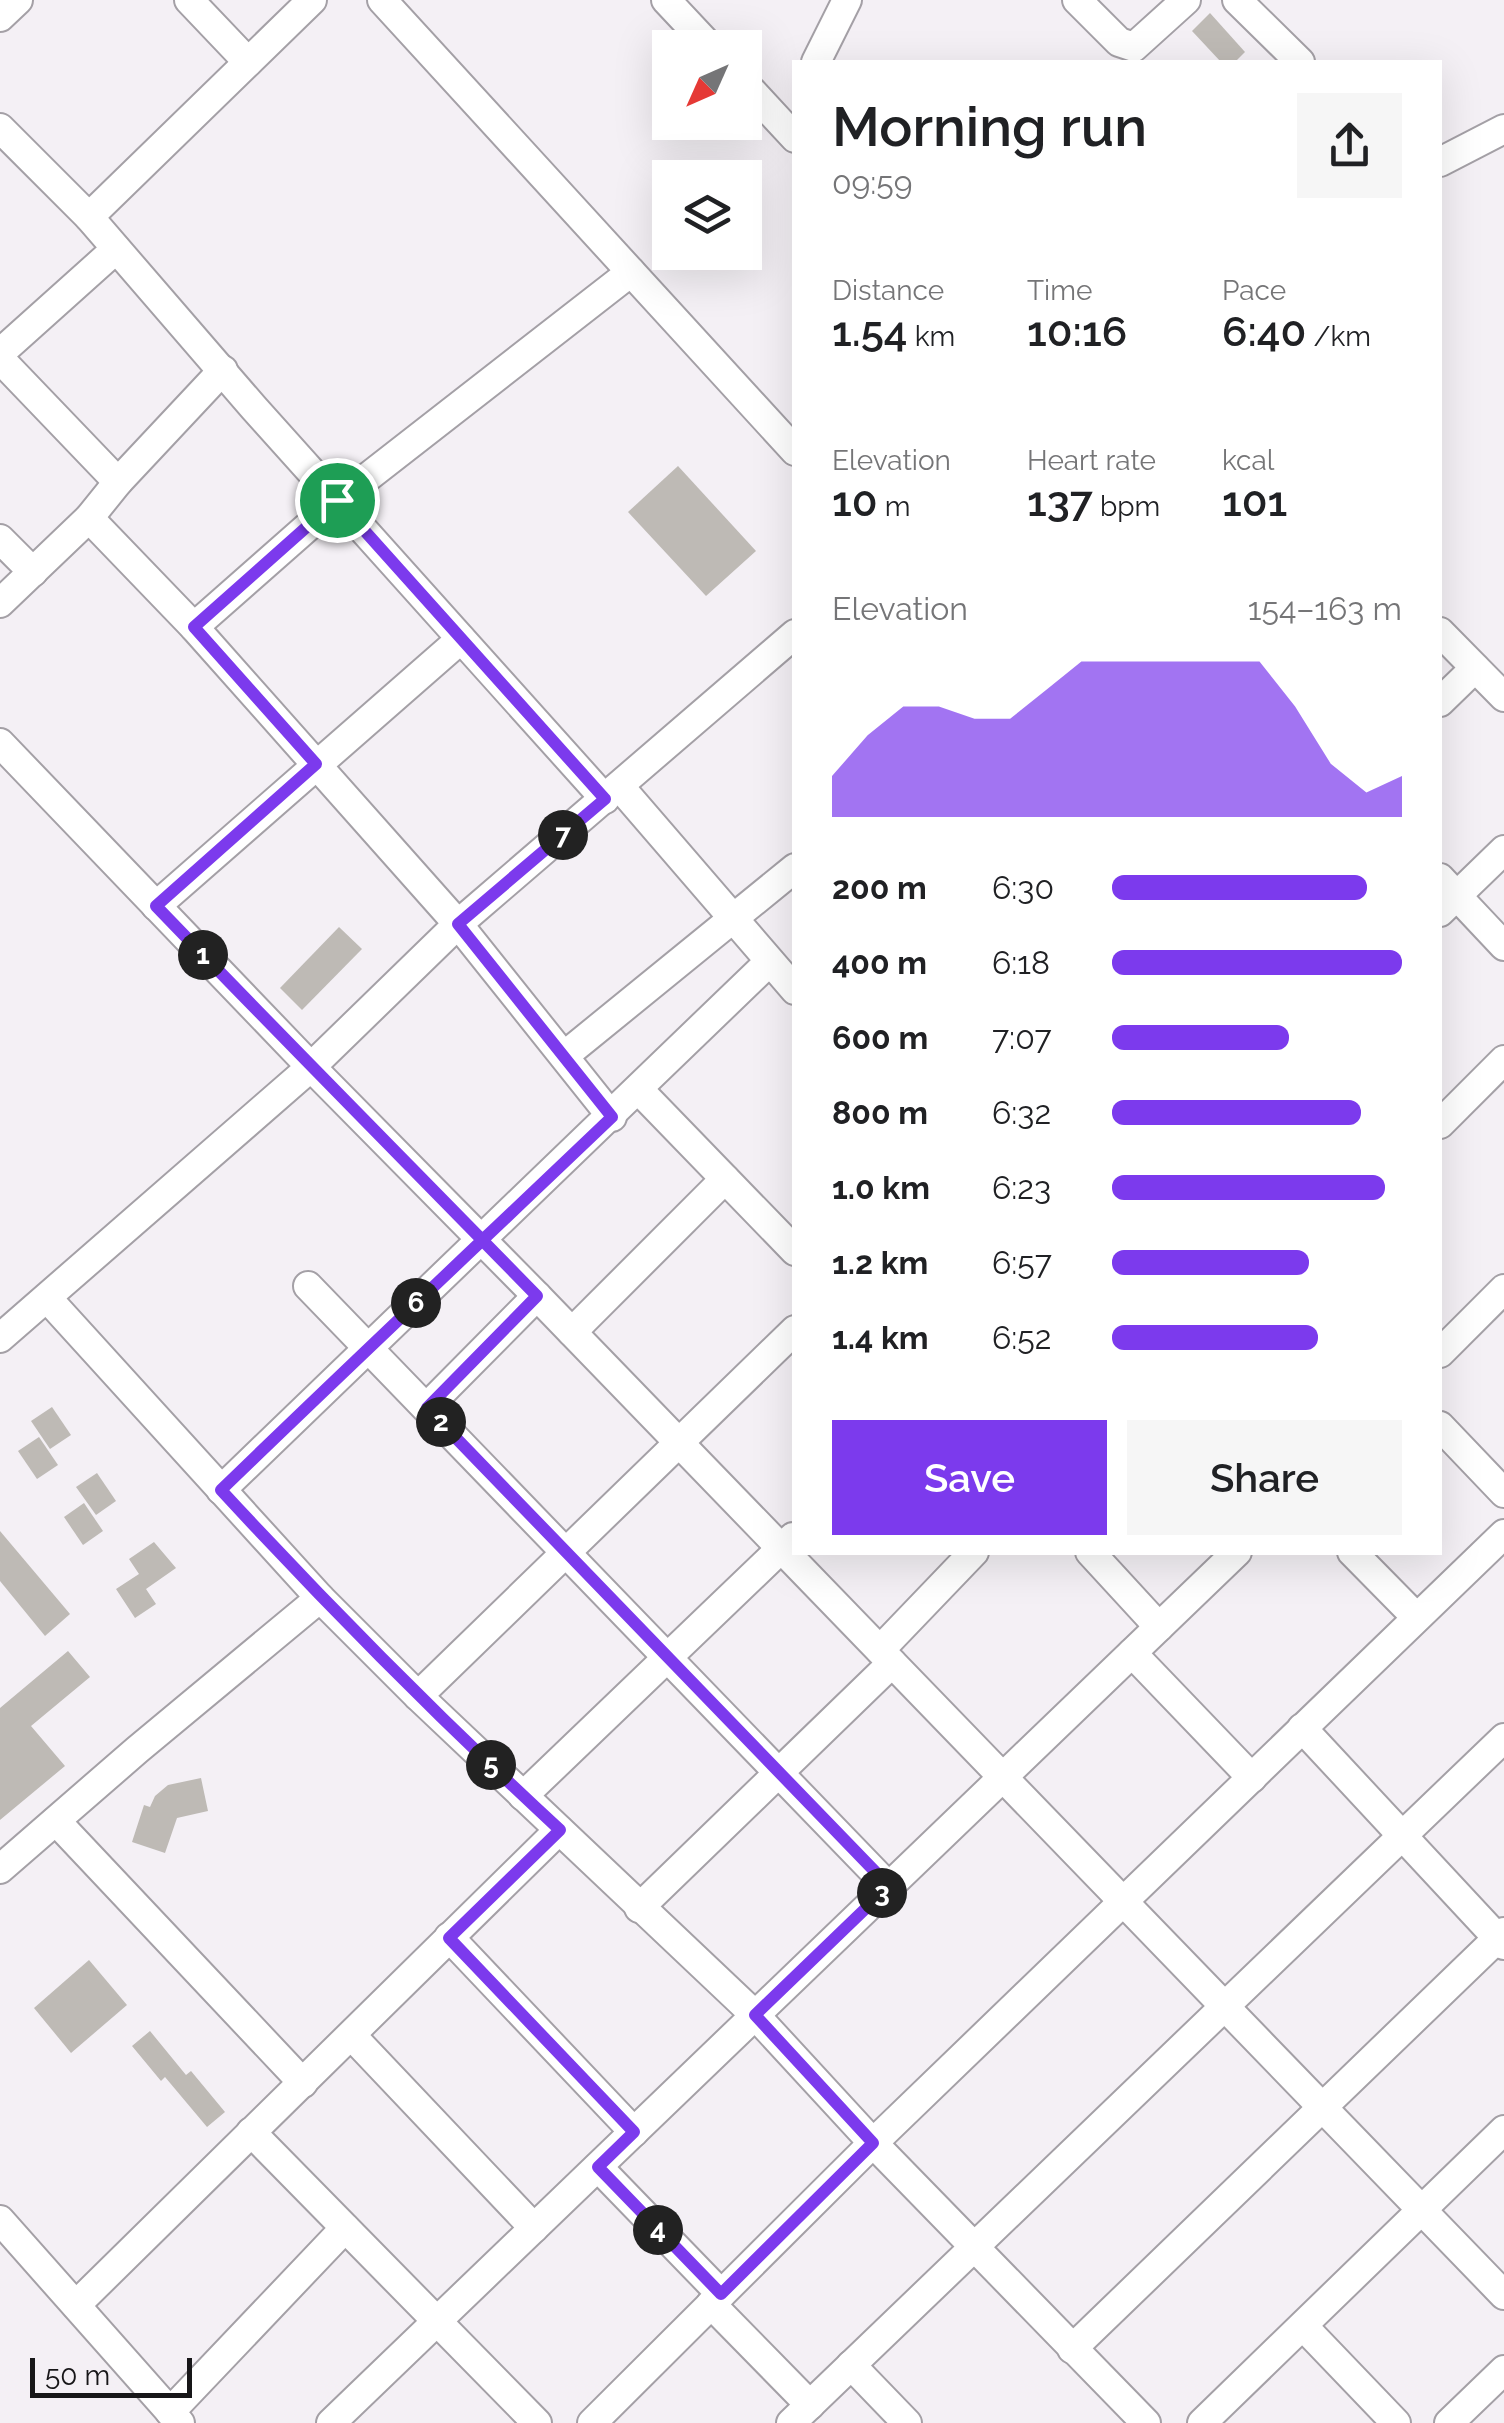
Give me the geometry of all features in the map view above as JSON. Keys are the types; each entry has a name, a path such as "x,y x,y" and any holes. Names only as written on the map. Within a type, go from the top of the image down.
{"street":[{"path":"0,18 18,0"},
{"path":"189,0 248,62"},
{"path":"89,217 312,0"},
{"path":"382,0 792,449"},
{"path":"666,0 694,30"},
{"path":"817,60 847,0"},
{"path":"1077,0 1119,42 1134,48 1186,0"},
{"path":"1237,0 1298,60"},
{"path":"762,98 791,123"},
{"path":"0,128 89,217 461,639 732,918 792,987"},
{"path":"1442,161 1504,128"},
{"path":"116,248 0,356 118,482"},
{"path":"194,627 337,500 631,272"},
{"path":"0,603 89,518 223,370"},
{"path":"89,518 194,627 458,924 612,1117"},
{"path":"0,539 33,572"},
{"path":"1442,634 1504,697"},
{"path":"0,1338 311,1067 458,924 792,637"},
{"path":"156,906 461,639"},
{"path":"1442,700 1475,668"},
{"path":"0,742 311,1067 680,1443 788,1542 523,1796"},
{"path":"1504,850 1446,895 1504,946"},
{"path":"564,1056 792,870"},
{"path":"221,1490 769,962"},
{"path":"1442,1122 1502,1065"},
{"path":"639,1090 792,1248"},
{"path":"572,1332 725,1179"},
{"path":"308,1286 889,1886"},
{"path":"1445,1338 1504,1289"},
{"path":"427,1408 537,1296"},
{"path":"48,1299 320,1598 639,1908 755,2015 873,2143 1146,2423"},
{"path":"418,1696 792,1333"},
{"path":"1442,1428 1504,1493"},
{"path":"592,2423 873,2143 1504,1534"},
{"path":"799,1555 886,1657 1504,2294"},
{"path":"639,1908 780,1772 886,1657 971,1555"},
{"path":"1093,1555 1159,1628"},
{"path":"331,2423 1234,1555"},
{"path":"1355,1555 1416,1617"},
{"path":"0,1869 320,1598"},
{"path":"1132,1653 1252,1778"},
{"path":"1072,2349 1502,1938 1302,1728"},
{"path":"598,2167 716,2300 800,2414 1504,1738"},
{"path":"56,1821 303,2083"},
{"path":"76,2305 560,1830"},
{"path":"449,1938 634,2132"},
{"path":"352,2036 534,2228"},
{"path":"1202,2423 1504,2130"},
{"path":"251,2132 537,2423"},
{"path":"0,2220 175,2418 345,2228"},
{"path":"1303,2326 1396,2423"},
{"path":"851,2365 907,2423"},
{"path":"1449,2423 1504,2370"}],"building":[{"path":"1210,13 1245,52 1237,60 1219,60 1192,31"},
{"path":"678,466 756,551 706,596 628,512"},
{"path":"339,927 362,949 302,1010 280,988"},
{"path":"52,1407 71,1435 50,1449 31,1421"},
{"path":"39,1437 58,1465 37,1479 18,1451"},
{"path":"97,1473 116,1501 96,1515 76,1487"},
{"path":"84,1503 103,1531 83,1545 64,1517"},
{"path":"0,1531 70,1614 45,1636 0,1581"},
{"path":"154,1542 176,1568 146,1589 156,1604 135,1618 116,1589 139,1574 129,1559"},
{"path":"68,1651 90,1677 31,1726 65,1766 0,1820 0,1708"},
{"path":"201,1778 208,1811 177,1818 165,1853 132,1842 144,1805 150,1807 155,1796 168,1785"},
{"path":"89,1960 127,2005 71,2053 34,2008"},
{"path":"150,2031 186,2075 191,2071 225,2112 207,2127 165,2077 161,2081 132,2046"}],"route":[{"path":"337,500 194,627 316,764 156,906 311,1067 483,1240 537,1296 427,1408 889,1886 755,2015 873,2143 721,2294 598,2167 634,2132 449,1938 560,1830 320,1598 221,1490 368,1348 483,1240 612,1117 458,924 605,799 337,500"}]}
